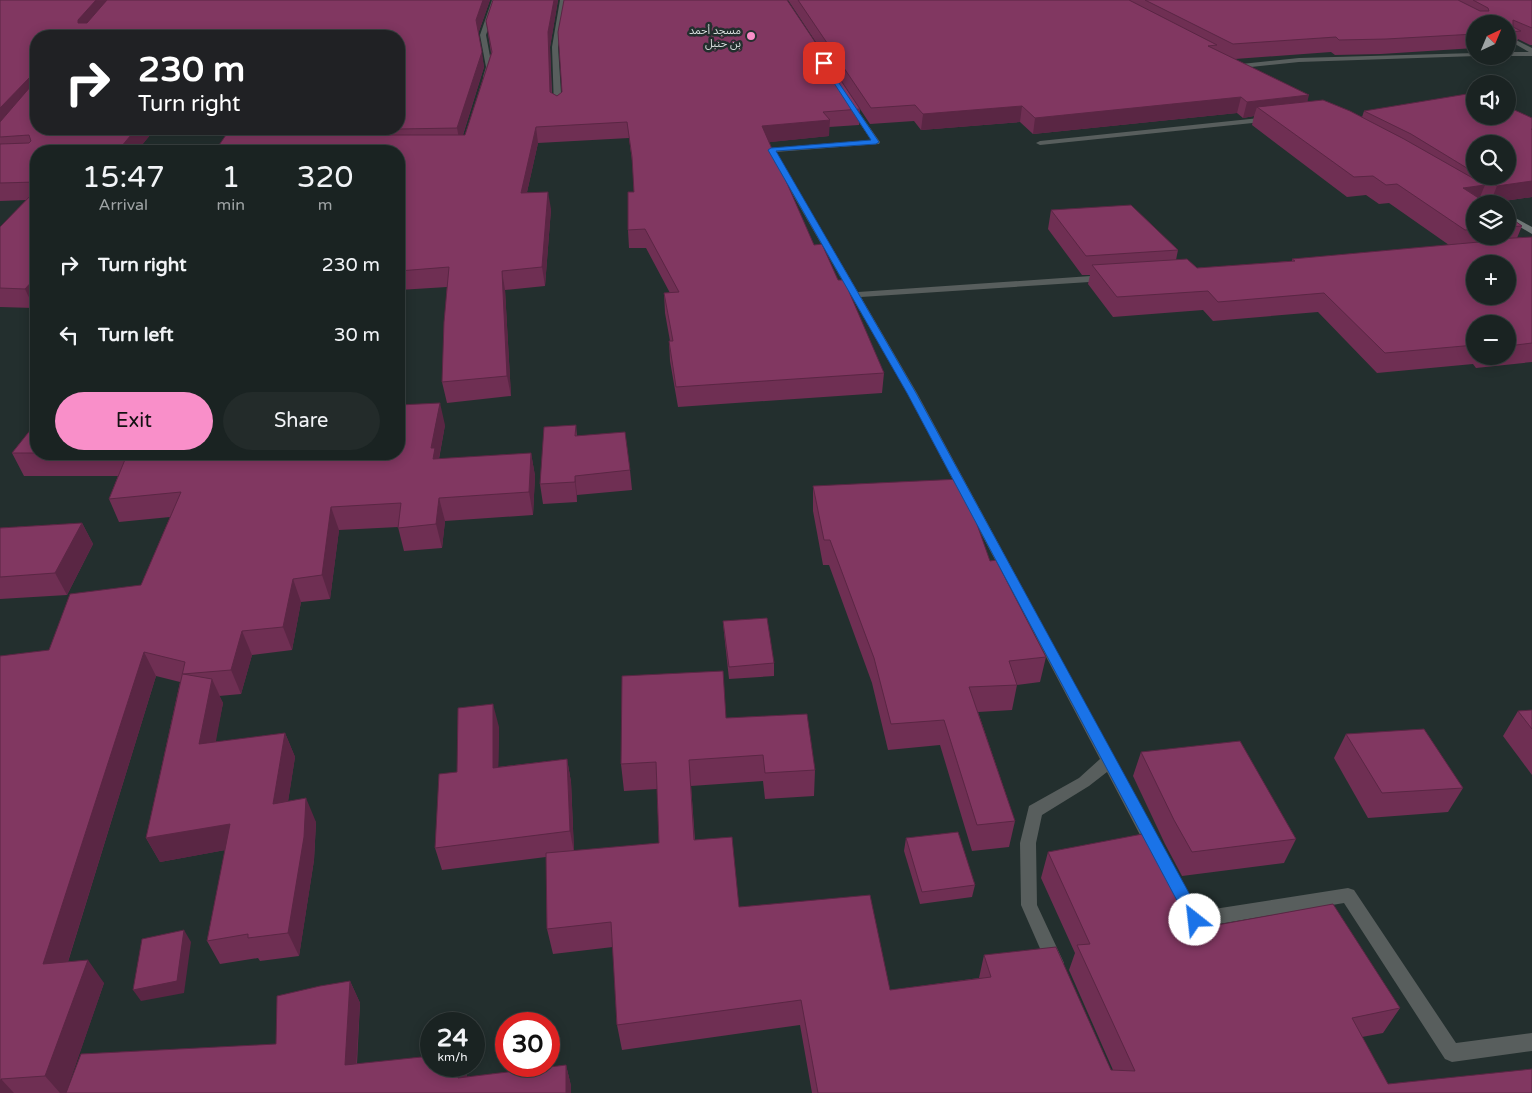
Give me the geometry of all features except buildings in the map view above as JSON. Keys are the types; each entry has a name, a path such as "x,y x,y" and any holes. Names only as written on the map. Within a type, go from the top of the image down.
{"street":[{"path":"484,85 489,67 483,35 495,0"},
{"path":"558,108 555,47 563,0"},
{"path":"1516,43 1532,52"},
{"path":"1516,53 1532,52"},
{"path":"1232,67 1299,60 1466,55"},
{"path":"1224,63 1249,76"},
{"path":"843,92 876,142 771,150 912,393 1159,853"},
{"path":"1040,143 1275,118"},
{"path":"1516,222 1532,231"},
{"path":"855,294 1114,278"},
{"path":"1061,977 1029,905 1028,843 1034,811 1084,782 1108,761"},
{"path":"1193,916 1348,895 1452,1053 1532,1042"}],"place":[{"name":"مسجد أحمد بن حنبل","path":"751,36"}],"route":[{"path":"824,63 876,142 771,150 912,393 1195,920"}]}
